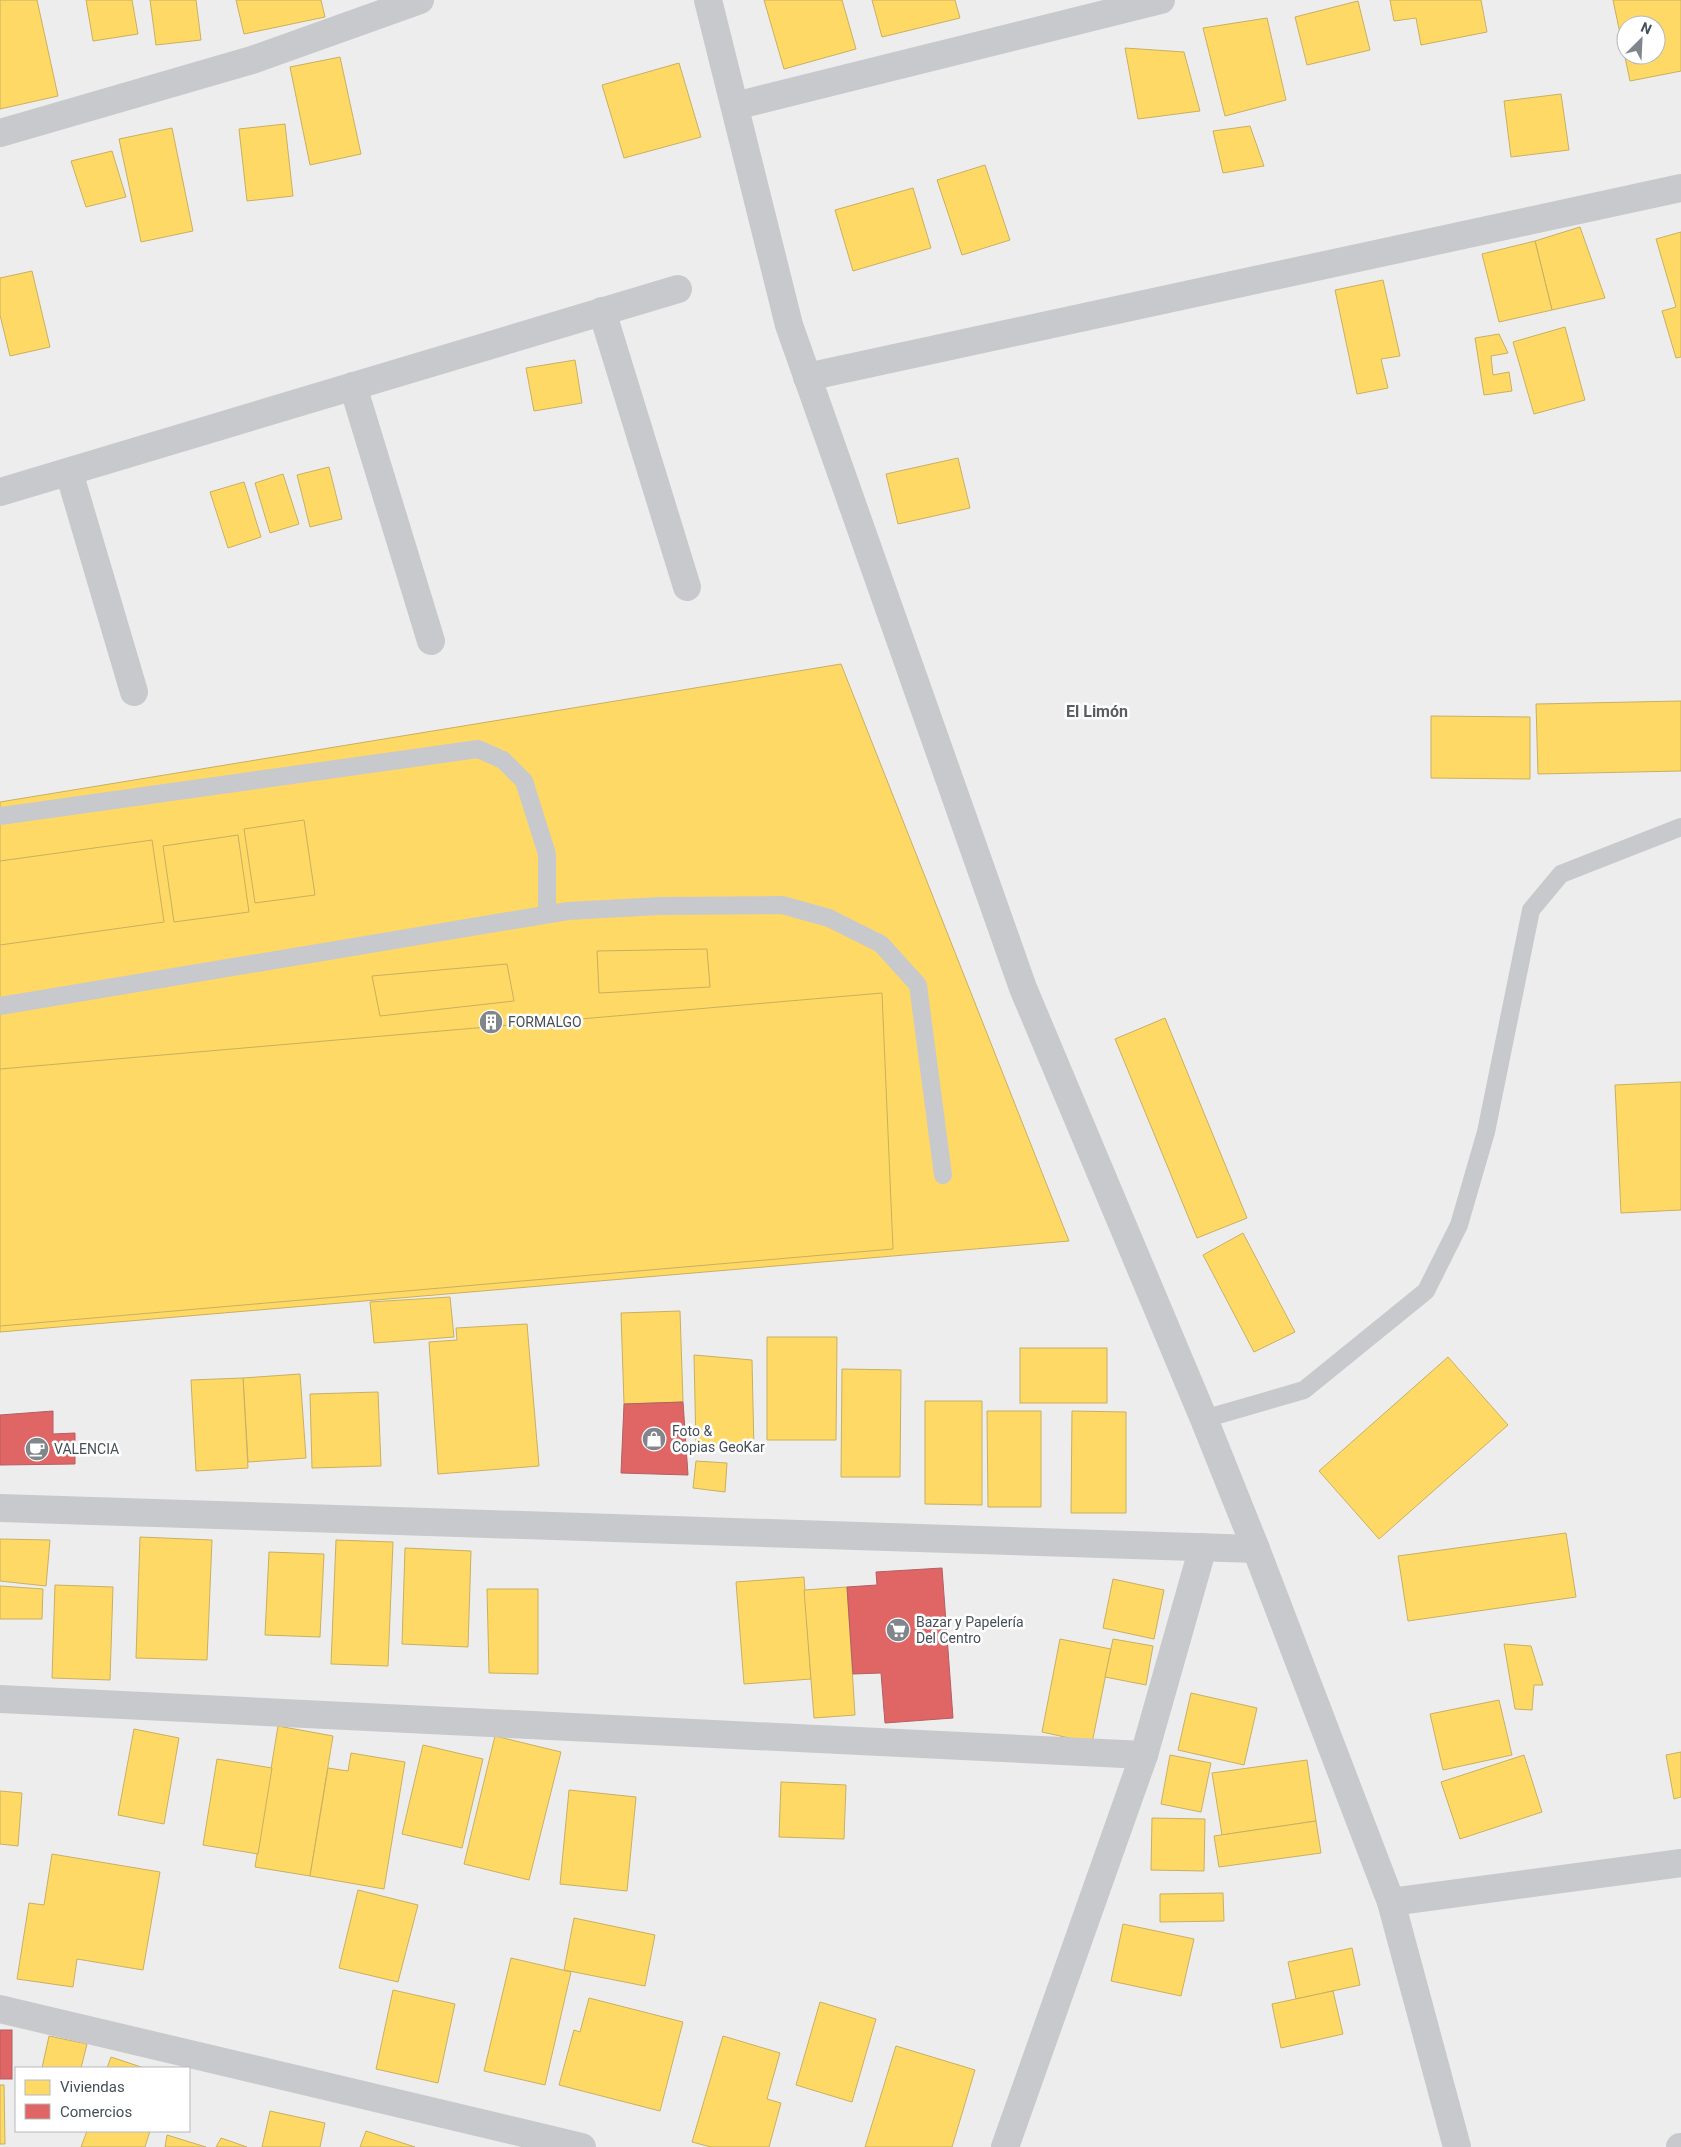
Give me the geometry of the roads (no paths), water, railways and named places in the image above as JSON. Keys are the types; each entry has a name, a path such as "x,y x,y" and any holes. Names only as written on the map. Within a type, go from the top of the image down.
{"street":[{"path":"0,133 252,60 420,0"},
{"path":"708,0 789,325 1023,988 1204,1419 1256,1549 1391,1902 1457,2147"},
{"path":"734,106 1161,0"},
{"path":"807,376 1681,188"},
{"path":"0,492 678,289"},
{"path":"602,311 687,587"},
{"path":"354,386 432,641"},
{"path":"69,472 134,692"},
{"path":"0,1508 1256,1549"},
{"path":"1005,2147 1144,1755 1203,1547"},
{"path":"0,1700 1144,1755"},
{"path":"1391,1902 1681,1862"},
{"path":"0,2009 582,2147"}],"lane":[{"path":"0,816 478,749 503,760 524,780 547,854 547,914"},
{"path":"1204,1419 1304,1390 1426,1291 1459,1225 1486,1132 1531,910 1561,874 1681,827"},
{"path":"0,1006 568,911 659,906 782,905 829,918 881,944 918,985 943,1175"}],"place":[{"name":"FORMALGO","path":"491,1022"},
{"name":"Foto & Copias GeoKar","path":"654,1439"},
{"name":"VALENCIA","path":"37,1449"},
{"name":"Bazar y Papelería Del Centro","path":"898,1630"}],"district":[{"name":"El Limón","path":"1097,711"}]}
